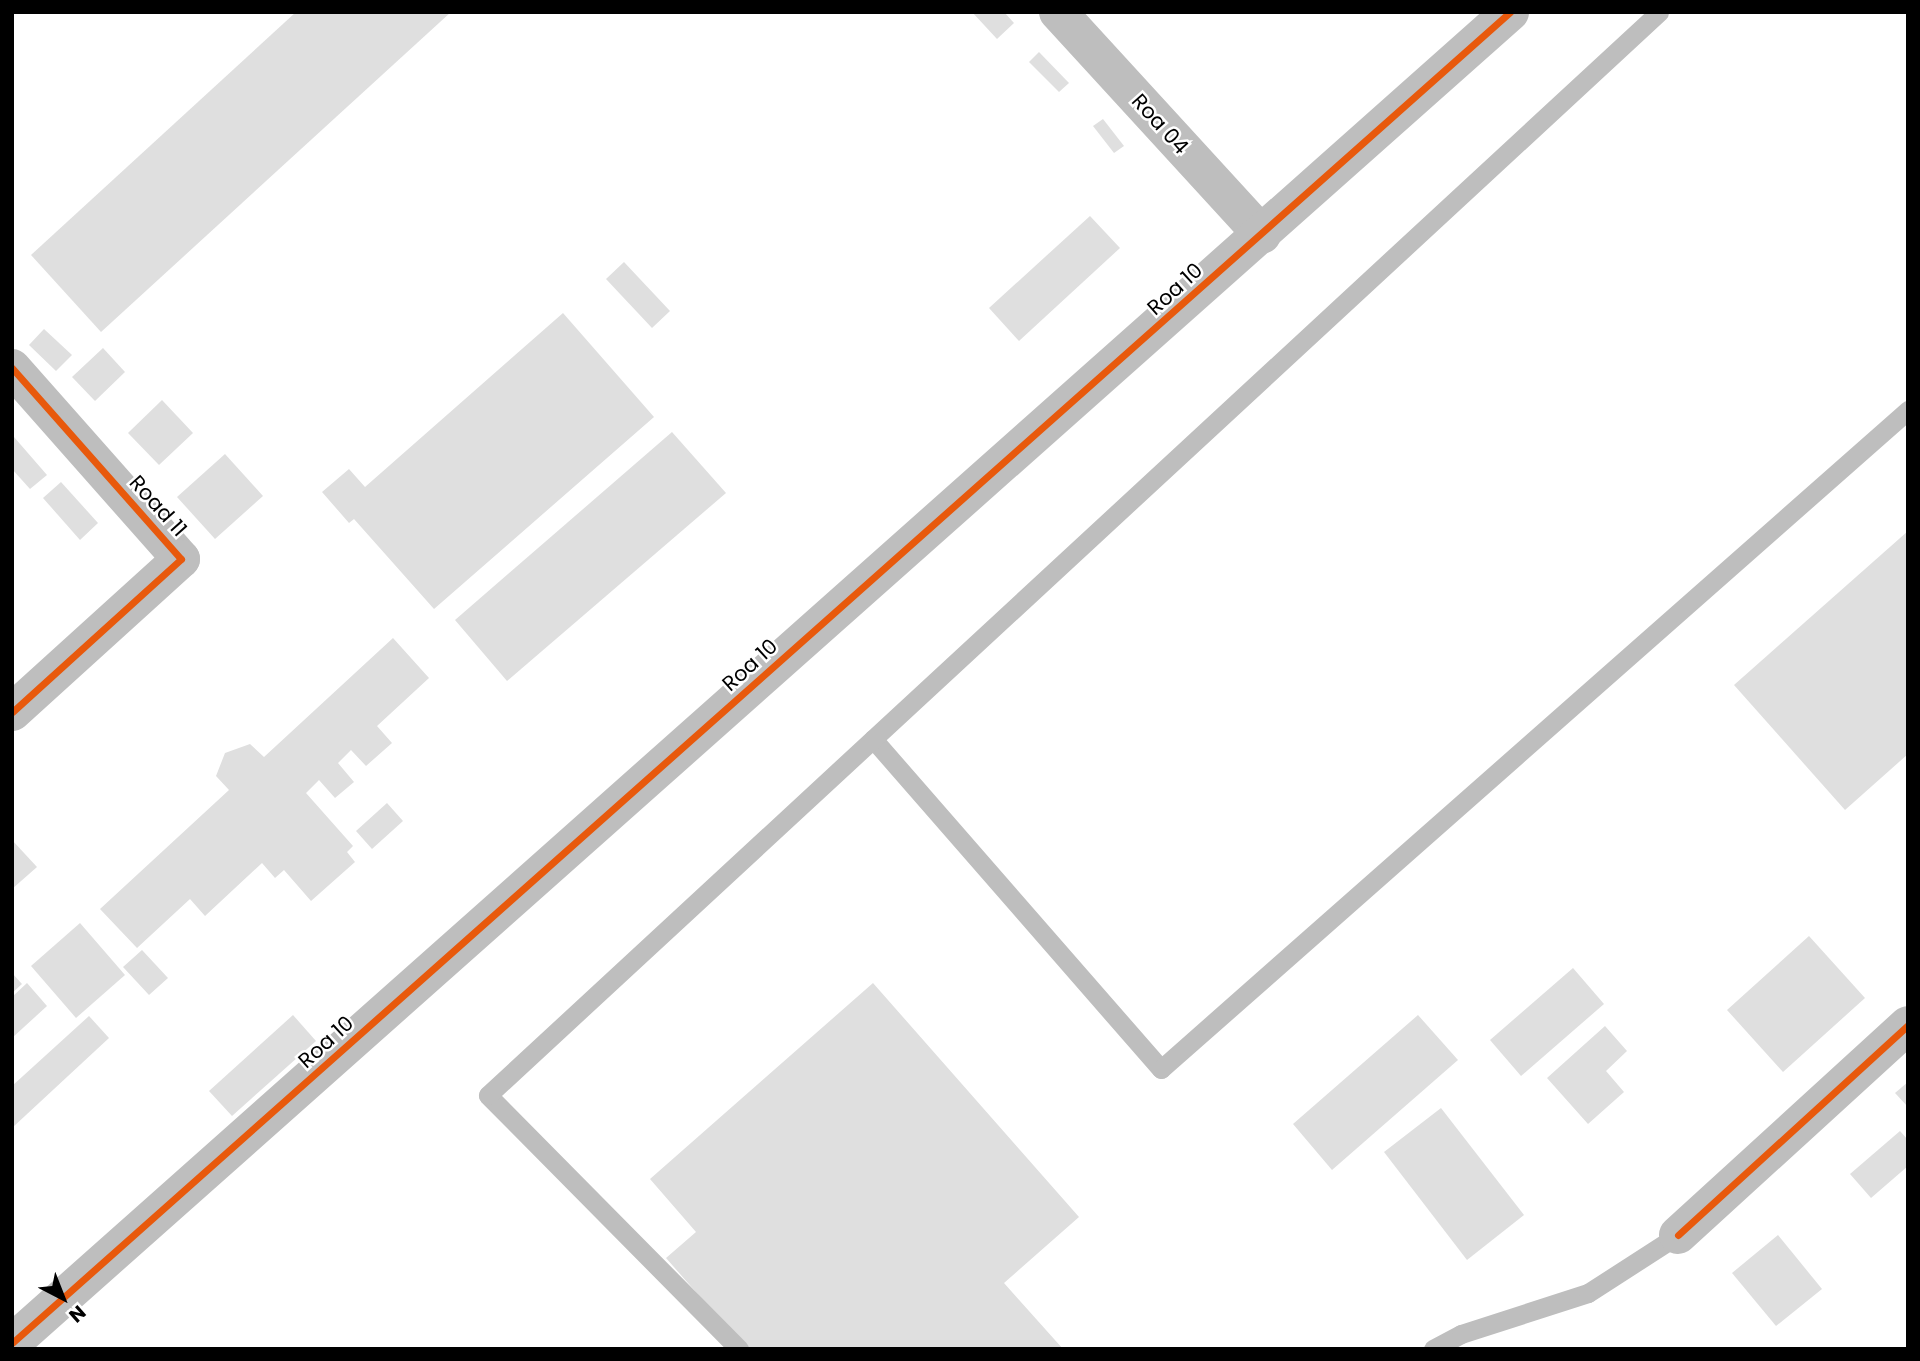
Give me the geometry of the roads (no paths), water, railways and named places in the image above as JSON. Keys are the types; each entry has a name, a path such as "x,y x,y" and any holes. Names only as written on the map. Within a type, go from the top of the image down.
{"street":[{"name":"Roa 04","path":"1058,12 1262,235"},
{"name":"Roa 10","path":"12,1343 1510,12"},
{"name":"Road 11","path":"12,368 181,559 12,712"},
{"path":"1678,1235 1908,1025"}],"lane":[{"path":"739,1349 488,1096 1658,12"},
{"path":"873,739 1161,1069 1908,410"},
{"path":"1433,1349 1461,1334 1588,1293 1678,1235"}]}
